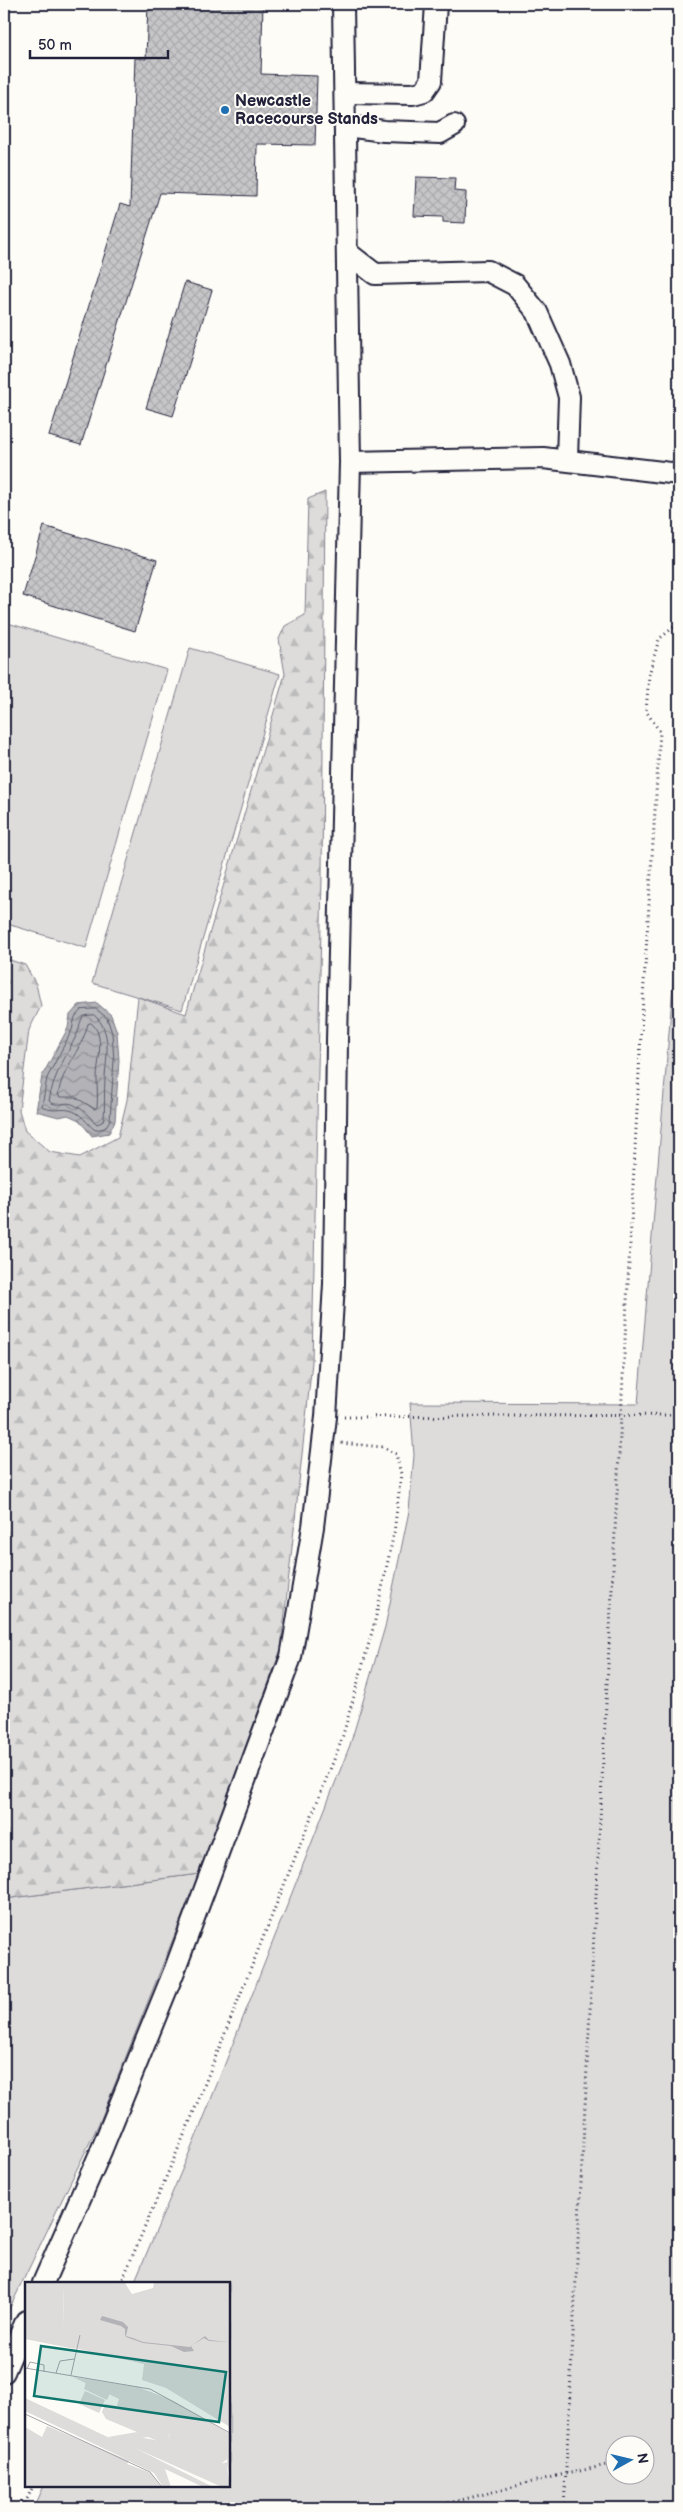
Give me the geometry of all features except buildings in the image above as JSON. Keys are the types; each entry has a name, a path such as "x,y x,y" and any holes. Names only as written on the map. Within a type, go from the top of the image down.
{"street":[{"path":"43,2282 101,2152 175,1969 290,1657 313,1527 326,1417 334,1284 337,1041 350,462 344,4"},
{"path":"345,93 413,94 424,91 431,81 436,4"},
{"path":"346,126 384,131 440,133 454,125"},
{"path":"348,253 375,274 488,271 515,285 537,312 560,364 569,397 567,459"},
{"path":"350,462 567,459 634,470 679,474"},
{"path":"4,2372 25,2323"}],"path":[{"path":"564,2508 620,1415 660,732 646,711 649,675 659,639 679,623"},
{"path":"326,1417 679,1415"},
{"path":"121,2282 190,2121 341,1742 374,1625 394,1533 401,1474 396,1454 382,1447 322,1442"},
{"path":"430,2508 606,2465"},
{"path":"24,2508 33,2487"}],"green space":[{"path":"325,492 322,876 312,1362 281,1649 199,1874 4,1899 4,958 25,965 36,984 41,1006 29,1030 19,1110 25,1131 50,1152 80,1157 118,1137 127,1100 138,997 186,1014 285,674 279,639 285,626 305,615 308,499"},
{"path":"4,622 167,670 86,948 4,923"},
{"path":"190,648 280,674 182,1010 92,983"},
{"path":"679,913 679,2508 34,2508 44,2487 230,2487 230,2282 134,2282 201,2125 350,1745 385,1627 409,1511 414,1455 410,1403 638,1404"},
{"path":"199,1874 101,2119 4,2320 4,1899"}],"water":[{"path":"97,1003 111,1015 117,1032 119,1060 115,1121 109,1133 92,1136 79,1120 68,1115 59,1117 36,1111 42,1076 68,1028 70,1015 79,1005"}],"place":[{"name":"Newcastle Racecourse Stands","path":"225,110"}]}
